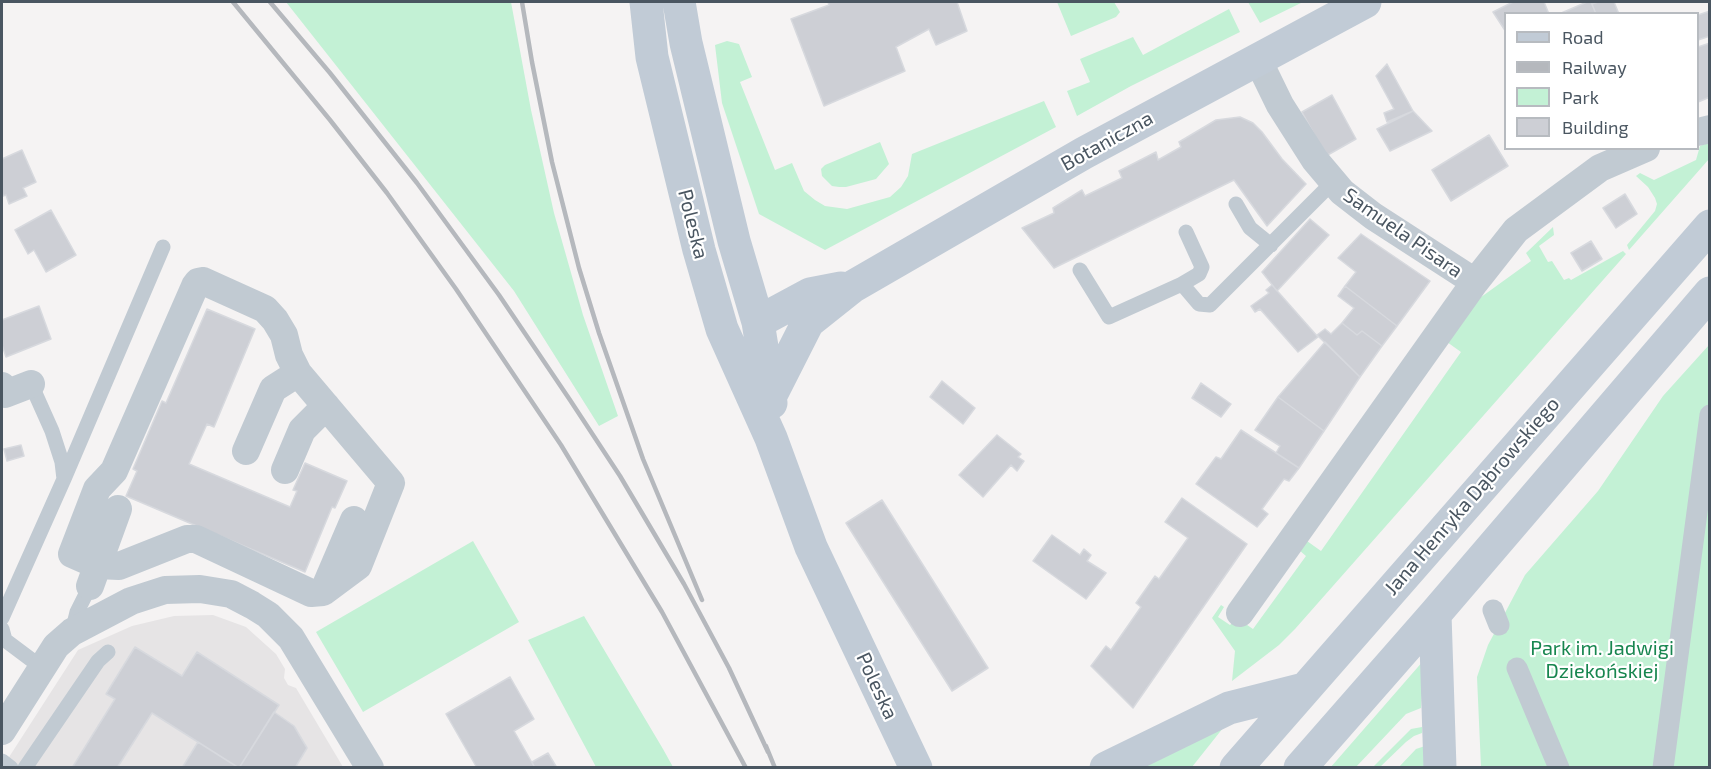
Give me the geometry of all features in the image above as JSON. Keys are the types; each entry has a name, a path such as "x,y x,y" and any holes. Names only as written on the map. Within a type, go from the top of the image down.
{"main road":[{"name":"Poleska","path":"646,2 652,57 699,250 722,329 771,438 811,548 916,768"},
{"name":"Poleska","path":"679,2 686,43 729,218 758,322 771,395 771,438"},
{"name":"Botaniczna","path":"771,395 808,322 852,287 1084,153 1365,2"},
{"name":"Jana Henryka Dąbrowskiego","path":"1236,768 1710,226"},
{"name":"Botaniczna","path":"758,322 810,294 852,287"},
{"path":"1300,768 1710,292"},
{"name":"Botaniczna","path":"722,329 758,322 808,322"},
{"path":"1435,614 1440,768"},
{"path":"1106,768 1229,708 1304,689"}],"street":[{"name":"Samuela Pisara","path":"1258,60 1286,114 1315,160 1342,192 1373,216 1475,282"},
{"path":"1240,613 1475,282 1516,230 1579,181 1600,168 1641,150"},
{"path":"203,281 265,309 284,334 289,355 298,373 391,483 358,566 323,592 310,593 196,539 187,539 93,575 72,554 97,489 114,471 198,282 203,281"},
{"path":"246,451 273,389 298,373"},
{"path":"2,386 5,394 31,384"},
{"path":"285,470 302,430 326,406"},
{"path":"1663,768 1710,415"},
{"path":"93,575 118,509"},
{"path":"323,592 354,519"},
{"path":"2,731 41,667 56,646 72,632 98,616 131,601 165,590 200,589 231,594 268,615 291,638 370,768"},
{"path":"1517,668 1559,768"}],"lane":[{"path":"1182,284 1200,304 1210,305 1333,182"},
{"path":"1236,204 1250,228 1271,245"},
{"path":"1080,270 1109,317 1199,274 1202,267 1186,232"},
{"path":"2,618 2,612 64,479 163,247"},
{"path":"31,384 52,431 62,462 64,479"},
{"path":"72,632 77,612 93,575"},
{"path":"2,628 5,640 41,667"},
{"path":"25,768 98,661 108,652"},
{"path":"2,761 11,768"}],"shaded area":[{"path":"213,615 246,627 276,654 285,669 284,678 288,685 296,688 343,767 2,768 78,650 132,626 174,616"}],"green space":[{"path":"286,2 511,2 531,110 554,213 583,315 618,416 599,426 514,291"},
{"path":"1057,2 1114,2 1120,12 1116,17 1071,36"},
{"path":"1248,2 1303,2 1260,23"},
{"path":"1229,9 1240,32 1131,86 1077,116 1067,91 1090,82 1080,59 1133,37 1143,55"},
{"path":"727,41 739,44 752,77 740,82 775,170 792,163 804,191 825,206 847,209 890,197 901,187 908,176 912,154 1044,101 1056,127 825,250 759,214 722,103 715,45"},
{"path":"880,142 889,164 876,179 839,187 832,186 822,176 821,169 825,165"},
{"path":"1708,143 1709,159 1629,250 1627,245 1655,211 1657,204 1648,187 1636,176 1640,173 1654,180 1696,160 1700,146"},
{"path":"1553,227 1554,235 1539,246 1548,262 1552,261 1564,280 1569,278 1571,280 1623,251 1626,254 1295,629 1279,645 1232,681 1235,651 1212,618 1221,605 1224,607 1218,617 1230,625 1237,618 1253,629 1306,556 1299,550 1307,541 1321,551 1461,352 1447,342 1477,300 1531,261 1526,253"},
{"name":"Park im. Jadwigi Dziekońskiej","path":"1709,345 1709,767 1481,767 1477,677 1488,645 1525,575 1598,491 1663,396"},
{"path":"473,541 519,622 363,712 316,632"},
{"path":"584,616 673,767 596,767 528,640"},
{"path":"1424,660 1421,708 1406,714 1356,767 1330,768"},
{"path":"1422,727 1422,733 1406,742 1380,767 1373,767 1411,729"},
{"path":"1223,728 1192,767 1137,768"},
{"path":"1425,746 1426,767 1398,768 1416,749"}],"building":[{"path":"828,2 957,2 967,31 936,45 929,29 896,47 905,71 824,106 791,19 829,5"},
{"path":"1513,2 1544,2 1548,12 1504,12 1504,29 1493,12"},
{"path":"1591,2 1595,12 1564,12"},
{"path":"1614,2 1618,12 1595,12 1592,4"},
{"path":"1710,11 1710,36 1699,40 1699,15"},
{"path":"1710,43 1710,97 1699,102 1699,47"},
{"path":"1387,64 1413,111 1387,122 1384,113 1394,109 1376,76"},
{"path":"1332,95 1356,139 1326,156 1302,112"},
{"path":"1413,111 1432,131 1390,151 1377,129"},
{"path":"1240,117 1253,123 1262,132 1282,159 1306,184 1267,226 1234,180 1054,268 1022,228 1054,213 1053,208 1082,190 1085,196 1122,178 1119,171 1156,152 1158,160 1181,147 1179,142 1216,120"},
{"path":"1489,135 1508,166 1451,201 1432,170"},
{"path":"22,150 36,182 23,188 27,196 9,204 6,195 3,196 2,192 2,159"},
{"path":"1625,194 1637,214 1616,228 1603,208"},
{"path":"51,210 76,255 46,272 34,250 28,254 15,230"},
{"path":"1310,219 1329,235 1277,291 1262,272"},
{"path":"1361,234 1430,281 1397,326 1345,286 1356,272 1338,258"},
{"path":"1591,241 1602,259 1582,271 1571,253"},
{"path":"1272,285 1318,337 1298,352 1260,309 1255,312 1251,306 1269,293 1266,290"},
{"path":"1345,286 1397,326 1382,346 1362,331 1357,335 1342,323 1354,308 1338,296"},
{"path":"39,306 51,339 6,357 2,345 2,320"},
{"path":"207,309 255,329 214,427 207,424 189,464 290,507 297,491 293,490 305,463 347,481 335,508 332,507 305,572 126,496 137,471 133,469 162,401 166,403"},
{"path":"1342,323 1357,335 1362,331 1382,346 1360,377 1317,335 1325,329 1331,334"},
{"path":"1325,342 1360,377 1324,431 1278,397"},
{"path":"942,381 975,408 963,424 930,397"},
{"path":"1201,383 1231,404 1221,417 1192,398"},
{"path":"1278,397 1324,431 1299,468 1276,453 1280,446 1255,430"},
{"path":"1241,430 1299,468 1289,481 1284,479 1262,509 1268,514 1257,527 1196,484 1216,457 1221,459"},
{"path":"997,435 1021,454 1018,457 1024,461 1017,471 1011,465 983,497 959,475"},
{"path":"21,445 24,456 7,461 4,449"},
{"path":"1182,498 1247,544 1133,708 1091,666 1106,646 1111,650 1141,607 1136,603 1155,576 1159,579 1188,538 1165,522"},
{"path":"882,500 988,668 952,691 846,523"},
{"path":"1052,535 1080,555 1084,549 1091,555 1087,561 1106,573 1086,599 1033,561"},
{"path":"135,647 182,676 197,652 279,705 239,768 152,713 117,768 72,768 115,699 106,694"},
{"path":"510,677 534,719 514,731 535,768 477,768 446,714"},
{"path":"274,712 294,726 307,748 295,768 239,768"},
{"path":"198,742 239,768 182,768"},
{"path":"548,753 557,768 535,768 532,762"}],"railway":[{"path":"233,2 387,193 456,289 561,445 662,612 746,768"},
{"path":"270,2 330,73 417,183 499,295 570,400 620,476 684,584 729,668 768,752"},
{"path":"522,2 552,162 579,268 643,459 702,600"},
{"path":"766,746 775,768"}]}
